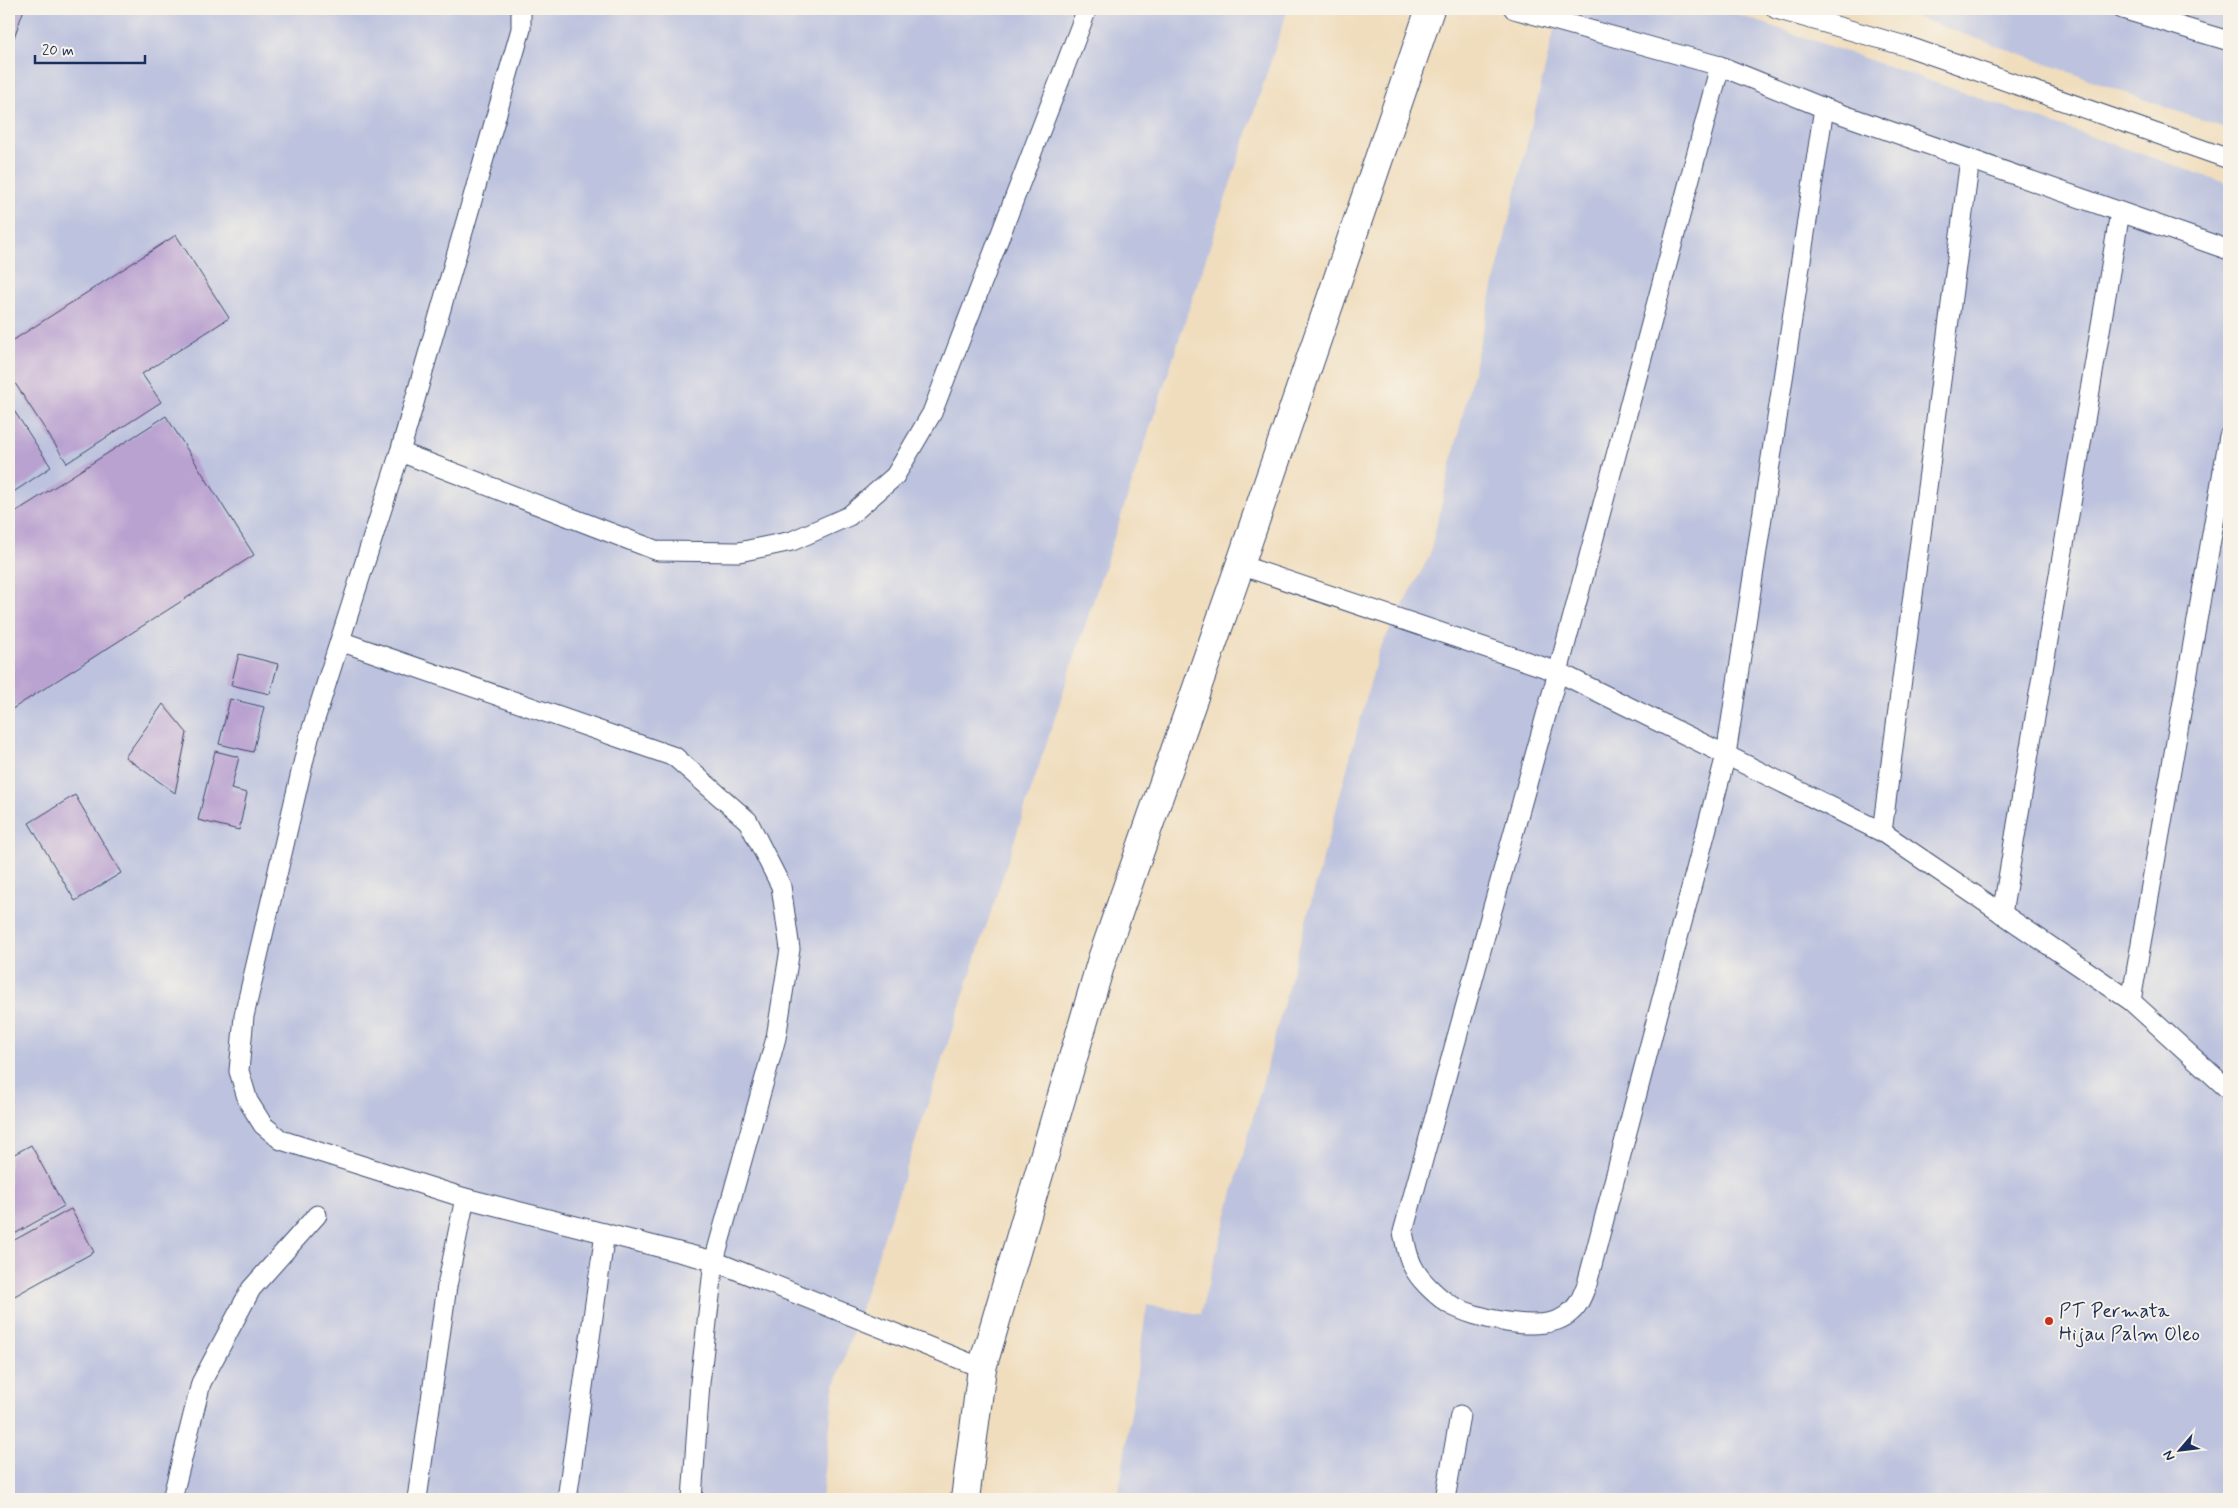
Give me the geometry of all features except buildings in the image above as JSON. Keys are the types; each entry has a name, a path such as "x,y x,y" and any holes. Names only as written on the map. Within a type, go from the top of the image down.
{"street":[{"path":"965,1499 982,1368 1102,959 1240,565 1430,9"}],"lane":[{"path":"521,9 521,29 400,452 309,738 244,1016 238,1071 248,1101 263,1125 281,1140 465,1198 714,1261 982,1368"},
{"path":"400,452 658,551 739,552 792,541 849,516 895,476 932,413 1087,9"},
{"path":"1514,9 1720,66 1824,108 2229,250"},
{"path":"1776,9 1909,47 2229,159"},
{"path":"2122,9 2229,41"},
{"path":"1720,66 1558,672 1403,1232 1407,1254 1416,1272 1449,1304 1495,1319 1532,1324 1551,1323 1566,1316 1579,1305 1587,1284 1726,755 1824,108"},
{"path":"1882,832 1970,159"},
{"path":"2002,914 2120,212"},
{"path":"2131,1001 2229,436"},
{"path":"1240,565 1558,672 1882,832 2131,1001 2229,1090"},
{"path":"340,641 675,757 748,821 781,886 790,949 776,1038 714,1261 700,1383 692,1499"},
{"path":"417,1499 448,1286 465,1198"},
{"path":"172,1499 201,1382 251,1289 317,1215"},
{"path":"567,1499 605,1233"},
{"path":"1445,1499 1460,1415"}],"shaded area":[{"path":"9,9 1288,9 834,1389 822,1499 9,1499"},
{"path":"1559,9 1722,9 2229,184 2229,1499 1118,1499 1147,1305 1200,1314 1379,650 1429,557"},
{"path":"1894,9 2229,9 2229,130"}],"place":[{"name":"PT Permata Hijau Palm Oleo","path":"2049,1321"}]}
